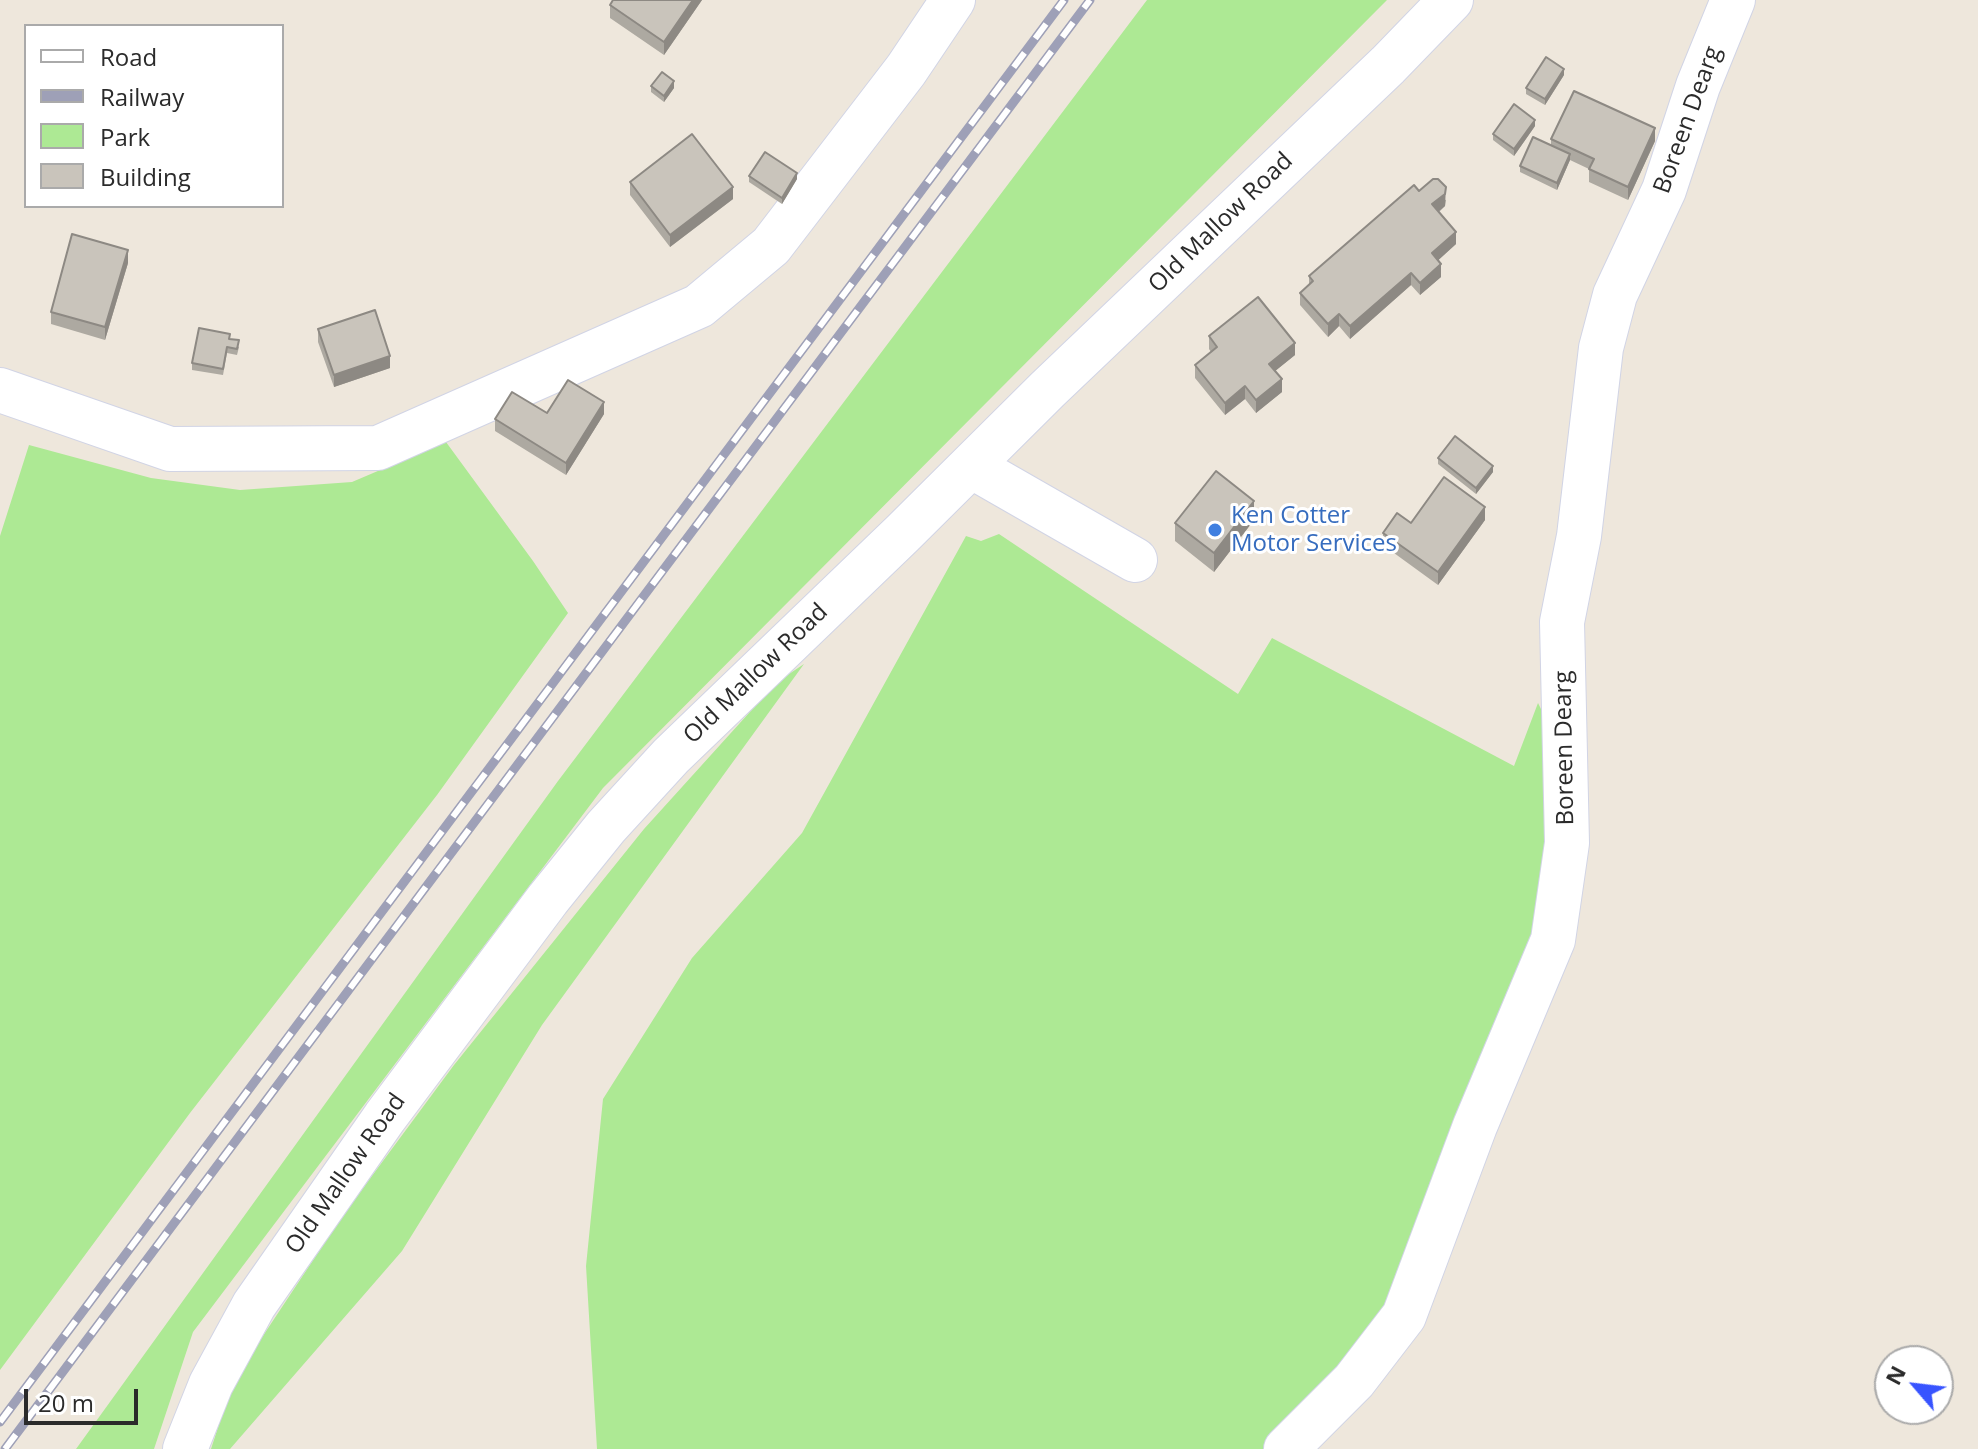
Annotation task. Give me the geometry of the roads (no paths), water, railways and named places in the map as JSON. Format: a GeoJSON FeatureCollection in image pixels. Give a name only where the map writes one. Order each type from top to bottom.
{"type":"FeatureCollection","features":[{"type":"Feature","properties":{"kind":"street"},"geometry":{"type":"LineString","coordinates":[[0,390],[170,449],[378,448],[699,306],[771,246],[906,70],[953,0]]}},
{"type":"Feature","properties":{"kind":"street","name":"Old Mallow Road"},"geometry":{"type":"LineString","coordinates":[[185,1449],[211,1384],[254,1305],[385,1117],[548,899],[606,827],[671,756],[1388,65],[1451,0]]}},
{"type":"Feature","properties":{"kind":"street","name":"Boreen Dearg"},"geometry":{"type":"LineString","coordinates":[[1286,1449],[1354,1381],[1404,1316],[1475,1126],[1553,940],[1567,843],[1562,622],[1579,536],[1601,348],[1615,295],[1664,190],[1698,86],[1733,0]]}},
{"type":"Feature","properties":{"kind":"street"},"geometry":{"type":"LineString","coordinates":[[971,466],[1135,560]]}},
{"type":"Feature","properties":{"kind":"railway"},"geometry":{"type":"LineString","coordinates":[[0,1422],[1064,0]]}},
{"type":"Feature","properties":{"kind":"railway"},"geometry":{"type":"LineString","coordinates":[[5,1449],[1090,0]]}},
{"type":"Feature","properties":{"kind":"place","name":"Ken Cotter Motor Services"},"geometry":{"type":"Point","coordinates":[1215,530]}}]}
